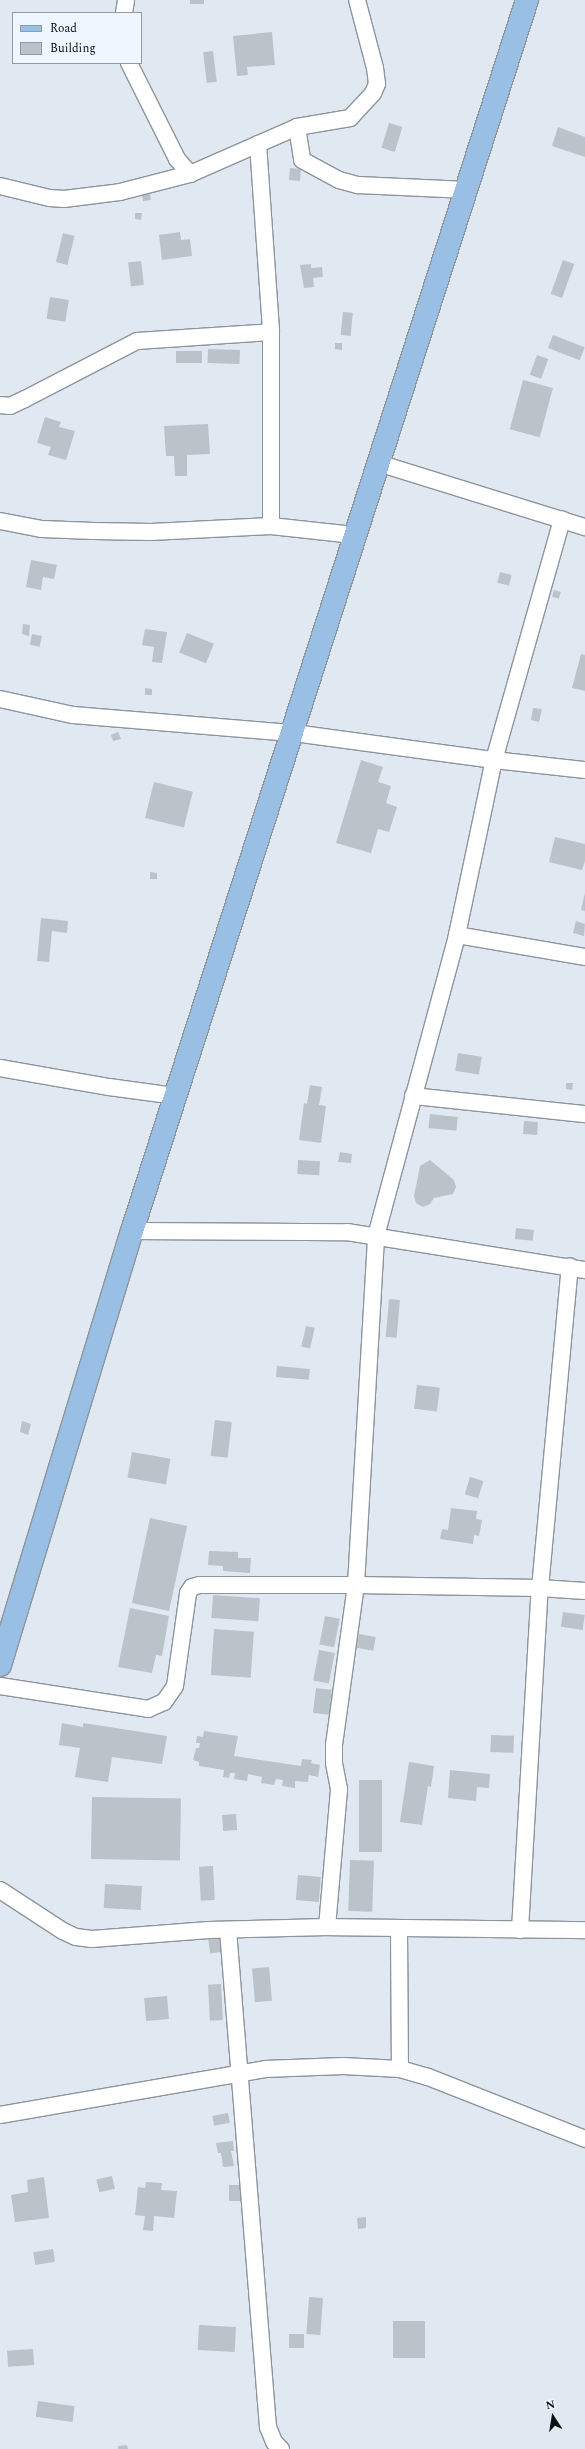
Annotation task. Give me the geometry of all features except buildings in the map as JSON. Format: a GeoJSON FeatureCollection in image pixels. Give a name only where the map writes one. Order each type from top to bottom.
{"type":"FeatureCollection","features":[{"type":"Feature","properties":{"kind":"main road"},"geometry":{"type":"LineString","coordinates":[[0,1665],[132,1231],[294,733],[354,535],[467,190],[527,0]]}},
{"type":"Feature","properties":{"kind":"street"},"geometry":{"type":"LineString","coordinates":[[124,12],[126,0]]}},
{"type":"Feature","properties":{"kind":"street"},"geometry":{"type":"LineString","coordinates":[[0,186],[50,198],[70,199],[120,192],[190,174],[297,127],[350,118],[373,93],[378,84],[358,0]]}},
{"type":"Feature","properties":{"kind":"street"},"geometry":{"type":"LineString","coordinates":[[130,64],[177,159],[190,174]]}},
{"type":"Feature","properties":{"kind":"street"},"geometry":{"type":"LineString","coordinates":[[297,127],[302,160],[339,180],[358,185],[467,190]]}},
{"type":"Feature","properties":{"kind":"street"},"geometry":{"type":"LineString","coordinates":[[258,144],[271,332],[271,526]]}},
{"type":"Feature","properties":{"kind":"street"},"geometry":{"type":"LineString","coordinates":[[0,405],[10,406],[25,400],[121,347],[137,341],[271,332]]}},
{"type":"Feature","properties":{"kind":"street"},"geometry":{"type":"LineString","coordinates":[[378,463],[585,527]]}},
{"type":"Feature","properties":{"kind":"street"},"geometry":{"type":"LineString","coordinates":[[327,1927],[339,1790],[334,1763],[334,1744],[356,1585],[376,1236],[457,935],[494,760],[562,519]]}},
{"type":"Feature","properties":{"kind":"street"},"geometry":{"type":"LineString","coordinates":[[0,521],[42,529],[151,532],[271,526],[354,535]]}},
{"type":"Feature","properties":{"kind":"street"},"geometry":{"type":"LineString","coordinates":[[0,698],[73,715],[294,733],[494,760],[585,770]]}},
{"type":"Feature","properties":{"kind":"street"},"geometry":{"type":"LineString","coordinates":[[457,935],[585,957]]}},
{"type":"Feature","properties":{"kind":"street"},"geometry":{"type":"LineString","coordinates":[[0,1068],[109,1087],[176,1096]]}},
{"type":"Feature","properties":{"kind":"street"},"geometry":{"type":"LineString","coordinates":[[414,1096],[585,1114]]}},
{"type":"Feature","properties":{"kind":"street"},"geometry":{"type":"LineString","coordinates":[[132,1231],[347,1232],[577,1268],[540,1588],[520,1930]]}},
{"type":"Feature","properties":{"kind":"street"},"geometry":{"type":"LineString","coordinates":[[0,1686],[148,1709],[164,1702],[175,1686],[188,1593],[192,1587],[200,1585],[356,1585],[540,1588],[585,1591]]}},
{"type":"Feature","properties":{"kind":"street"},"geometry":{"type":"LineString","coordinates":[[0,1890],[76,1937],[92,1939],[228,1930],[327,1927],[399,1930],[585,1930]]}},
{"type":"Feature","properties":{"kind":"street"},"geometry":{"type":"LineString","coordinates":[[228,1930],[268,2427],[274,2442],[281,2449]]}},
{"type":"Feature","properties":{"kind":"street"},"geometry":{"type":"LineString","coordinates":[[399,1930],[400,2069]]}},
{"type":"Feature","properties":{"kind":"street"},"geometry":{"type":"LineString","coordinates":[[0,2115],[265,2069],[343,2066],[400,2069],[428,2077],[585,2139]]}}]}
